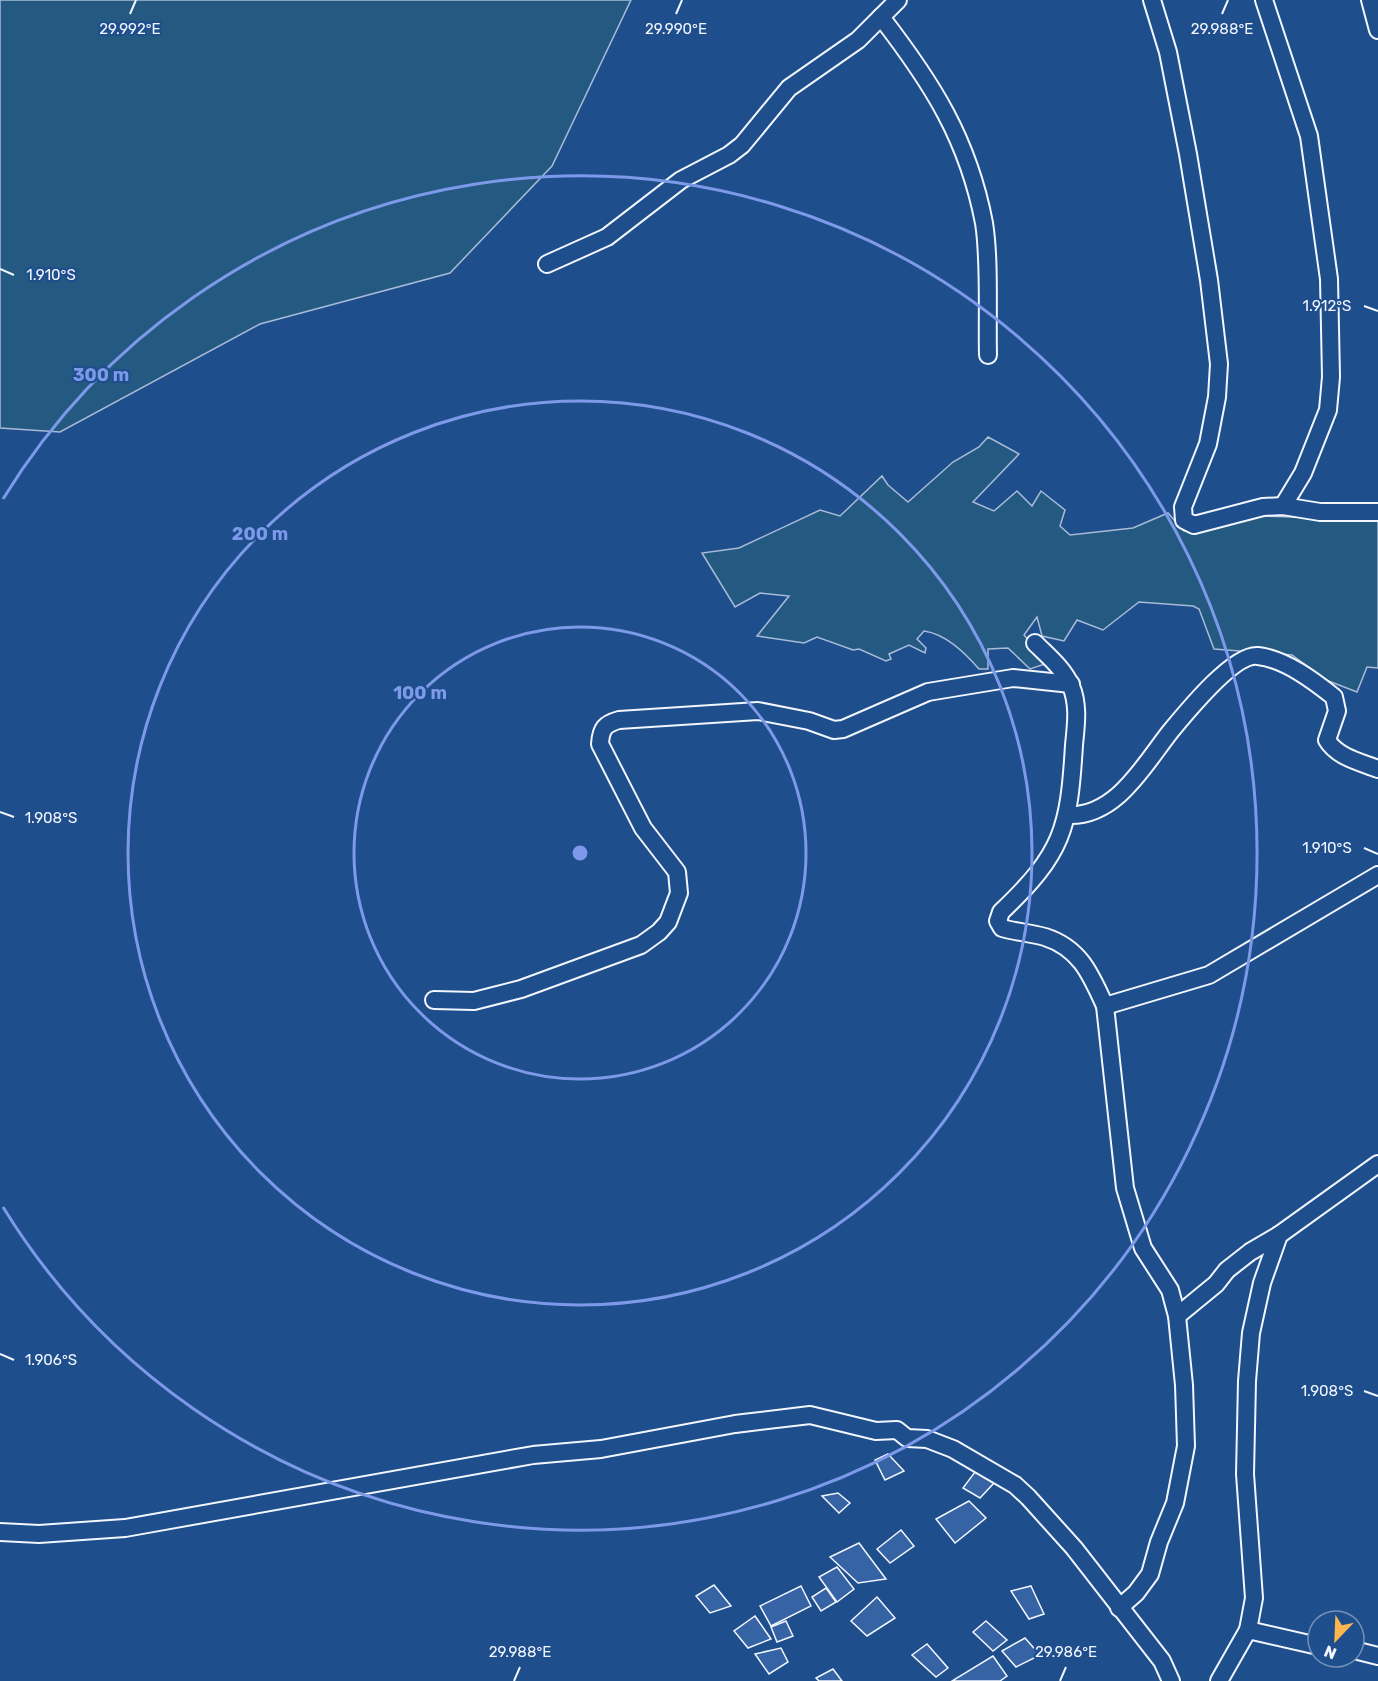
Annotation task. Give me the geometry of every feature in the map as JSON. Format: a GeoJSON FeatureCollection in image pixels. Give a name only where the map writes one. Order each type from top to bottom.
{"type":"FeatureCollection","features":[{"type":"Feature","properties":{"kind":"street"},"geometry":{"type":"LineString","coordinates":[[547,264],[607,237],[681,180],[729,156],[742,146],[789,88],[840,55],[897,0]]}},
{"type":"Feature","properties":{"kind":"street"},"geometry":{"type":"LineString","coordinates":[[1152,0],[1167,52],[1188,154],[1209,280],[1219,364],[1217,397],[1208,444],[1182,514],[1189,524],[1194,525],[1263,507],[1283,506],[1320,512],[1378,512]]}},
{"type":"Feature","properties":{"kind":"street"},"geometry":{"type":"LineString","coordinates":[[1264,0],[1309,136],[1329,279],[1331,377],[1328,410],[1303,473],[1283,506]]}},
{"type":"Feature","properties":{"kind":"street"},"geometry":{"type":"LineString","coordinates":[[1370,0],[1378,30]]}},
{"type":"Feature","properties":{"kind":"street"},"geometry":{"type":"LineString","coordinates":[[881,17],[924,73],[942,104],[969,164],[984,224],[988,355]]}},
{"type":"Feature","properties":{"kind":"street"},"geometry":{"type":"LineString","coordinates":[[1035,644],[1063,672],[1071,684],[1077,717],[1068,815],[1050,858],[1001,912],[998,921],[1002,928],[1045,937],[1075,952],[1091,974],[1105,1006],[1125,1188],[1143,1248],[1170,1290],[1177,1316],[1184,1385],[1186,1446],[1175,1503],[1159,1542],[1150,1574],[1137,1593],[1119,1608]]}},
{"type":"Feature","properties":{"kind":"street"},"geometry":{"type":"LineString","coordinates":[[1068,815],[1087,813],[1117,797],[1130,786],[1172,730],[1223,674],[1248,656],[1258,656],[1283,665],[1301,674],[1334,698],[1337,711],[1328,732],[1328,740],[1332,747],[1338,753],[1378,769]]}},
{"type":"Feature","properties":{"kind":"street"},"geometry":{"type":"LineString","coordinates":[[434,1000],[474,1001],[512,992],[641,945],[659,933],[668,922],[679,893],[677,872],[643,828],[600,744],[600,732],[606,724],[619,720],[758,711],[809,721],[834,730],[843,729],[928,692],[1013,678],[1071,684]]}},
{"type":"Feature","properties":{"kind":"street"},"geometry":{"type":"LineString","coordinates":[[1105,1006],[1209,975],[1378,875]]}},
{"type":"Feature","properties":{"kind":"street"},"geometry":{"type":"LineString","coordinates":[[1177,1316],[1216,1284],[1234,1264],[1280,1235],[1378,1164]]}},
{"type":"Feature","properties":{"kind":"street"},"geometry":{"type":"LineString","coordinates":[[1219,1681],[1248,1630],[1254,1598],[1245,1474],[1251,1333],[1262,1283],[1280,1235]]}},
{"type":"Feature","properties":{"kind":"street"},"geometry":{"type":"LineString","coordinates":[[0,1532],[39,1534],[124,1528],[533,1455],[601,1449],[735,1424],[810,1415],[876,1431],[897,1430],[908,1438],[927,1439],[953,1449],[1015,1485],[1074,1548],[1162,1661],[1172,1681]]}},
{"type":"Feature","properties":{"kind":"street"},"geometry":{"type":"LineString","coordinates":[[1248,1630],[1306,1643]]}},
{"type":"Feature","properties":{"kind":"shaded area"},"geometry":{"type":"Polygon","coordinates":[[[0,0],[631,0],[552,166],[450,273],[260,324],[60,432],[0,428],[0,0]]]}},
{"type":"Feature","properties":{"kind":"shaded area"},"geometry":{"type":"Polygon","coordinates":[[[988,437],[1019,454],[973,502],[994,511],[1017,491],[1032,506],[1041,491],[1065,510],[1060,526],[1070,535],[1133,528],[1168,513],[1184,531],[1216,528],[1262,516],[1378,520],[1378,668],[1367,667],[1357,692],[1326,680],[1292,655],[1214,649],[1199,609],[1193,606],[1139,602],[1103,630],[1077,620],[1064,641],[1042,636],[1037,617],[1024,635],[1048,663],[1030,669],[1008,648],[988,649],[988,669],[979,669],[947,640],[924,631],[917,639],[926,648],[925,653],[909,645],[889,654],[891,659],[886,661],[859,649],[853,650],[817,637],[804,643],[757,636],[789,596],[760,593],[735,607],[702,553],[739,548],[820,510],[840,516],[882,476],[888,485],[908,502],[953,462],[979,447],[988,437]]]}},
{"type":"Feature","properties":{"kind":"building"},"geometry":{"type":"Polygon","coordinates":[[[888,1454],[904,1471],[885,1480],[875,1460],[888,1454]]]}},
{"type":"Feature","properties":{"kind":"building"},"geometry":{"type":"Polygon","coordinates":[[[978,1468],[994,1483],[980,1498],[963,1488],[978,1468]]]}},
{"type":"Feature","properties":{"kind":"building"},"geometry":{"type":"Polygon","coordinates":[[[838,1493],[850,1503],[839,1513],[822,1496],[838,1493]]]}},
{"type":"Feature","properties":{"kind":"building"},"geometry":{"type":"Polygon","coordinates":[[[969,1501],[986,1518],[955,1543],[936,1519],[969,1501]]]}},
{"type":"Feature","properties":{"kind":"building"},"geometry":{"type":"Polygon","coordinates":[[[901,1530],[914,1546],[890,1563],[877,1549],[901,1530]]]}},
{"type":"Feature","properties":{"kind":"building"},"geometry":{"type":"Polygon","coordinates":[[[859,1543],[886,1579],[858,1583],[830,1557],[859,1543]]]}},
{"type":"Feature","properties":{"kind":"building"},"geometry":{"type":"Polygon","coordinates":[[[837,1567],[854,1589],[837,1602],[819,1577],[837,1567]]]}},
{"type":"Feature","properties":{"kind":"building"},"geometry":{"type":"Polygon","coordinates":[[[714,1585],[731,1606],[710,1613],[696,1596],[714,1585]]]}},
{"type":"Feature","properties":{"kind":"building"},"geometry":{"type":"Polygon","coordinates":[[[801,1586],[811,1606],[771,1626],[760,1606],[801,1586]]]}},
{"type":"Feature","properties":{"kind":"building"},"geometry":{"type":"Polygon","coordinates":[[[1031,1586],[1044,1614],[1029,1619],[1011,1591],[1031,1586]]]}},
{"type":"Feature","properties":{"kind":"building"},"geometry":{"type":"Polygon","coordinates":[[[826,1588],[836,1602],[821,1611],[812,1597],[826,1588]]]}},
{"type":"Feature","properties":{"kind":"building"},"geometry":{"type":"Polygon","coordinates":[[[877,1597],[895,1618],[867,1636],[851,1621],[877,1597]]]}},
{"type":"Feature","properties":{"kind":"building"},"geometry":{"type":"Polygon","coordinates":[[[755,1616],[771,1639],[748,1648],[734,1631],[755,1616]]]}},
{"type":"Feature","properties":{"kind":"building"},"geometry":{"type":"Polygon","coordinates":[[[786,1621],[793,1636],[777,1642],[771,1627],[786,1621]]]}},
{"type":"Feature","properties":{"kind":"building"},"geometry":{"type":"Polygon","coordinates":[[[986,1621],[1007,1640],[993,1651],[973,1632],[986,1621]]]}},
{"type":"Feature","properties":{"kind":"building"},"geometry":{"type":"Polygon","coordinates":[[[1025,1638],[1040,1655],[1016,1667],[1002,1651],[1025,1638]]]}},
{"type":"Feature","properties":{"kind":"building"},"geometry":{"type":"Polygon","coordinates":[[[927,1644],[948,1668],[936,1677],[912,1655],[927,1644]]]}},
{"type":"Feature","properties":{"kind":"building"},"geometry":{"type":"Polygon","coordinates":[[[781,1648],[788,1662],[769,1674],[755,1654],[781,1648]]]}},
{"type":"Feature","properties":{"kind":"building"},"geometry":{"type":"Polygon","coordinates":[[[993,1656],[1007,1676],[1000,1681],[952,1681],[993,1656]]]}},
{"type":"Feature","properties":{"kind":"building"},"geometry":{"type":"Polygon","coordinates":[[[833,1669],[842,1681],[819,1681],[816,1678],[833,1669]]]}}]}
